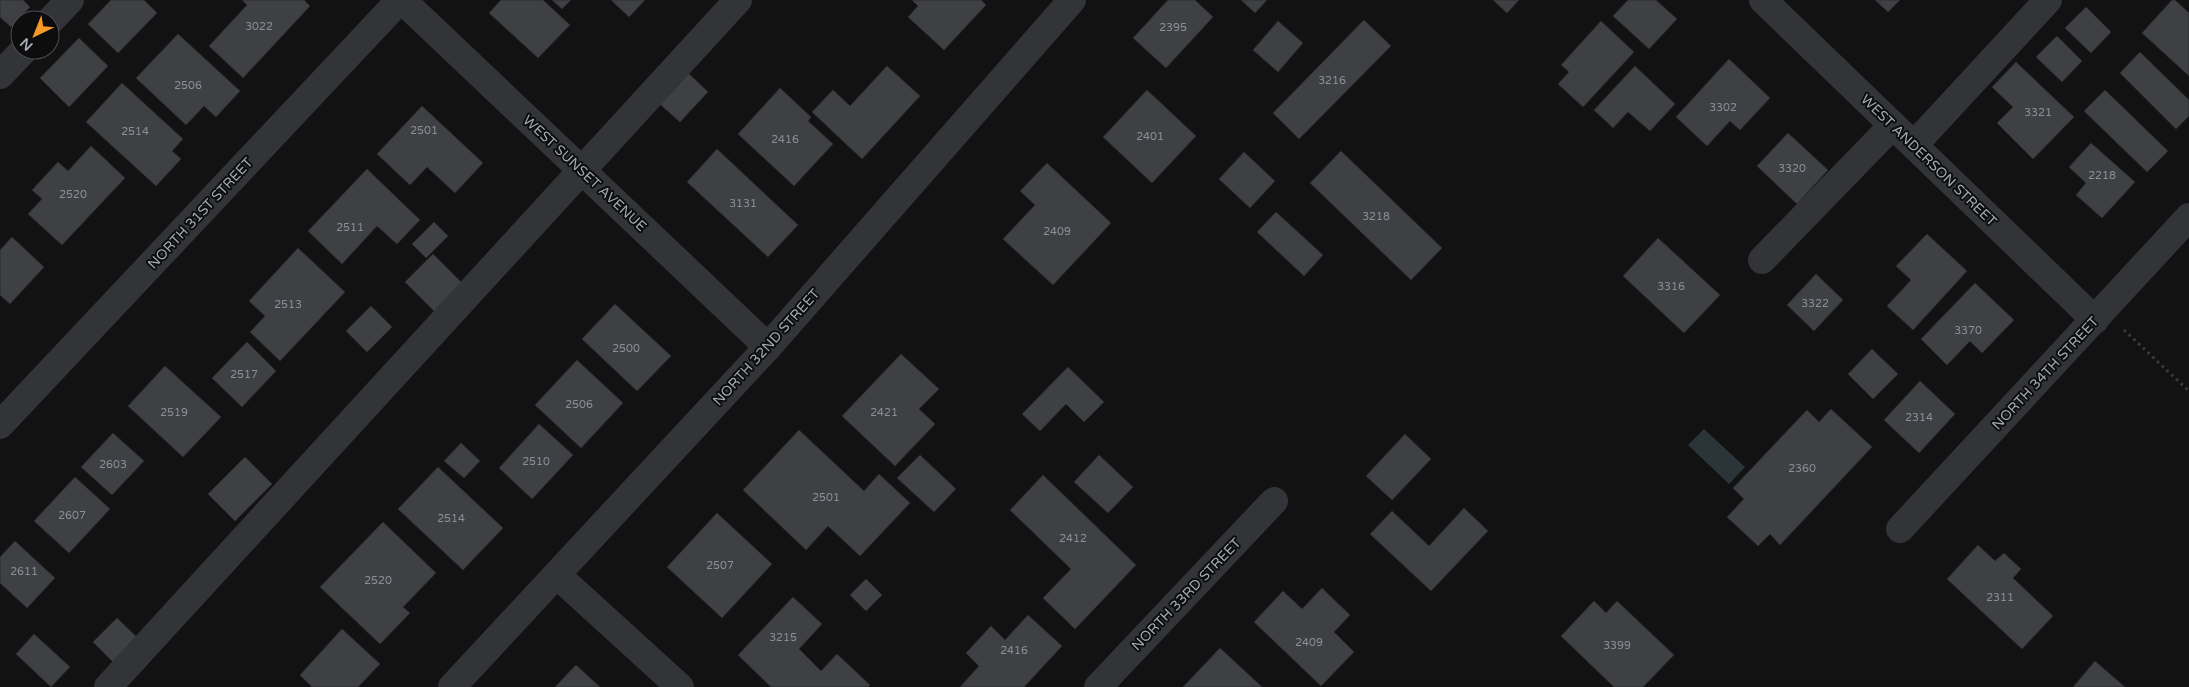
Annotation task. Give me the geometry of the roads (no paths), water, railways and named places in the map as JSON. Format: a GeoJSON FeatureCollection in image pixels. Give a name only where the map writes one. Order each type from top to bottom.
{"type":"FeatureCollection","features":[{"type":"Feature","properties":{"kind":"street"},"geometry":{"type":"LineString","coordinates":[[60,11],[70,0]]}},
{"type":"Feature","properties":{"kind":"street","name":"WEST SUNSET AVENUE"},"geometry":{"type":"LineString","coordinates":[[401,0],[768,347]]}},
{"type":"Feature","properties":{"kind":"street","name":"NORTH 31ST STREET"},"geometry":{"type":"LineString","coordinates":[[0,425],[401,0]]}},
{"type":"Feature","properties":{"kind":"street"},"geometry":{"type":"LineString","coordinates":[[108,687],[738,0]]}},
{"type":"Feature","properties":{"kind":"street","name":"NORTH 32ND STREET"},"geometry":{"type":"LineString","coordinates":[[452,687],[768,347],[1072,0]]}},
{"type":"Feature","properties":{"kind":"street","name":"WEST ANDERSON STREET"},"geometry":{"type":"LineString","coordinates":[[1763,0],[2095,320]]}},
{"type":"Feature","properties":{"kind":"street"},"geometry":{"type":"LineString","coordinates":[[1914,145],[2048,0]]}},
{"type":"Feature","properties":{"kind":"street"},"geometry":{"type":"LineString","coordinates":[[0,75],[14,60]]}},
{"type":"Feature","properties":{"kind":"street"},"geometry":{"type":"LineString","coordinates":[[1762,260],[1893,125]]}},
{"type":"Feature","properties":{"kind":"street","name":"NORTH 34TH STREET"},"geometry":{"type":"LineString","coordinates":[[1900,528],[2189,217]]}},
{"type":"Feature","properties":{"kind":"street","name":"NORTH 33RD STREET"},"geometry":{"type":"LineString","coordinates":[[1098,687],[1274,501]]}},
{"type":"Feature","properties":{"kind":"street"},"geometry":{"type":"LineString","coordinates":[[557,575],[680,687]]}}]}
